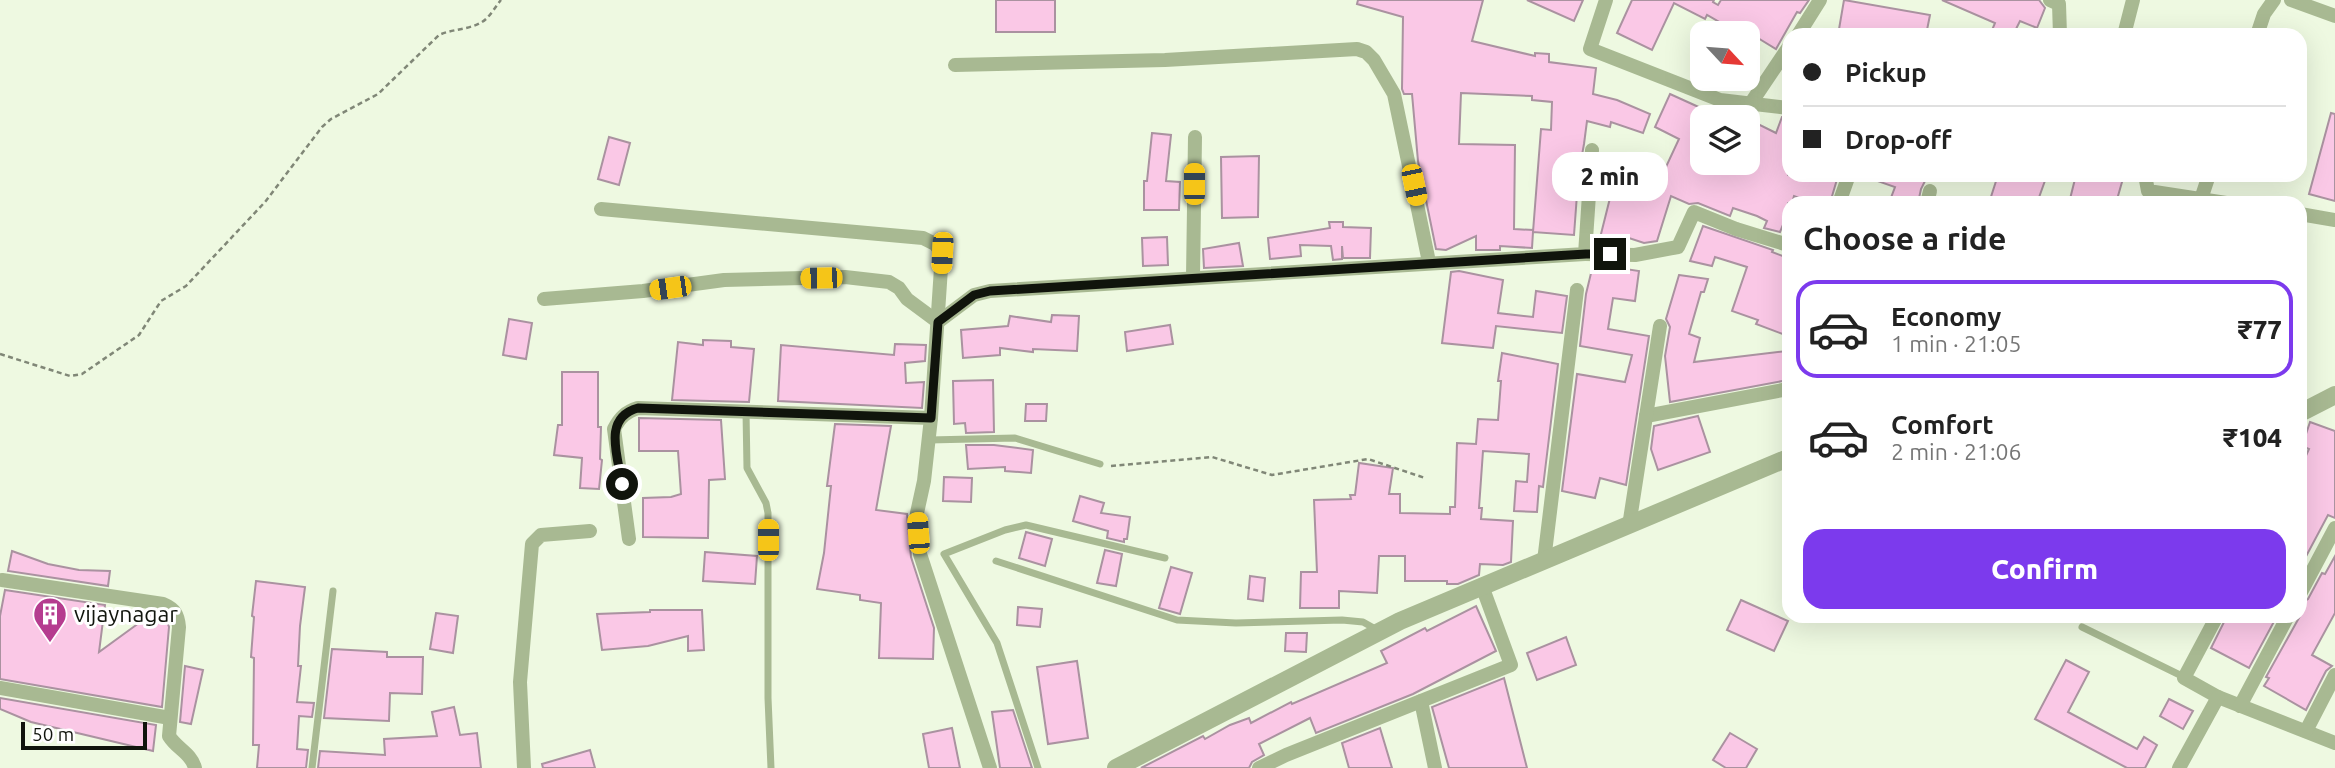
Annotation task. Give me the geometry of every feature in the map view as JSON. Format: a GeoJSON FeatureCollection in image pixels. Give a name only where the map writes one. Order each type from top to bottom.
{"type":"FeatureCollection","features":[{"type":"Feature","properties":{"kind":"street"},"geometry":{"type":"LineString","coordinates":[[1606,0],[1590,49],[1720,100],[1782,107]]}},
{"type":"Feature","properties":{"kind":"street"},"geometry":{"type":"LineString","coordinates":[[1802,28],[1820,0]]}},
{"type":"Feature","properties":{"kind":"street"},"geometry":{"type":"LineString","coordinates":[[2126,28],[2133,0]]}},
{"type":"Feature","properties":{"kind":"street"},"geometry":{"type":"LineString","coordinates":[[2259,28],[2264,14],[2274,0]]}},
{"type":"Feature","properties":{"kind":"street"},"geometry":{"type":"LineString","coordinates":[[2291,0],[2335,16]]}},
{"type":"Feature","properties":{"kind":"street"},"geometry":{"type":"LineString","coordinates":[[2056,1],[2059,28]]}},
{"type":"Feature","properties":{"kind":"street"},"geometry":{"type":"LineString","coordinates":[[955,65],[1165,60],[1357,49],[1366,52],[1374,60],[1394,94],[1430,262]]}},
{"type":"Feature","properties":{"kind":"street"},"geometry":{"type":"LineString","coordinates":[[1751,103],[1782,57]]}},
{"type":"Feature","properties":{"kind":"street"},"geometry":{"type":"LineString","coordinates":[[1193,277],[1195,136]]}},
{"type":"Feature","properties":{"kind":"street"},"geometry":{"type":"LineString","coordinates":[[1586,254],[1592,150]]}},
{"type":"Feature","properties":{"kind":"street"},"geometry":{"type":"LineString","coordinates":[[601,209],[923,238],[935,244],[942,253],[929,440],[925,481],[917,513],[920,554],[990,768]]}},
{"type":"Feature","properties":{"kind":"street"},"geometry":{"type":"LineString","coordinates":[[938,322],[974,295],[990,291],[1430,262],[1586,254],[1635,255],[1678,247],[1694,212],[1782,243]]}},
{"type":"Feature","properties":{"kind":"street"},"geometry":{"type":"LineString","coordinates":[[2307,215],[2335,220]]}},
{"type":"Feature","properties":{"kind":"street"},"geometry":{"type":"LineString","coordinates":[[544,299],[643,291],[724,280],[845,277],[889,282],[899,288],[906,299],[938,322]]}},
{"type":"Feature","properties":{"kind":"street"},"geometry":{"type":"LineString","coordinates":[[1544,561],[1577,290]]}},
{"type":"Feature","properties":{"kind":"street"},"geometry":{"type":"LineString","coordinates":[[1629,526],[1660,326]]}},
{"type":"Feature","properties":{"kind":"street"},"geometry":{"type":"LineString","coordinates":[[1646,416],[1782,390]]}},
{"type":"Feature","properties":{"kind":"street"},"geometry":{"type":"LineString","coordinates":[[2307,411],[2335,395]]}},
{"type":"Feature","properties":{"kind":"street"},"geometry":{"type":"LineString","coordinates":[[629,539],[614,429],[628,411],[638,408],[931,418]]}},
{"type":"Feature","properties":{"kind":"street"},"geometry":{"type":"LineString","coordinates":[[1116,768],[1380,631],[1782,461]]}},
{"type":"Feature","properties":{"kind":"street"},"geometry":{"type":"LineString","coordinates":[[2307,581],[2335,528]]}},
{"type":"Feature","properties":{"kind":"street"},"geometry":{"type":"LineString","coordinates":[[524,768],[520,682],[531,544],[541,535],[590,531]]}},
{"type":"Feature","properties":{"kind":"street"},"geometry":{"type":"LineString","coordinates":[[2,580],[163,604],[173,608],[179,627],[169,736],[175,745],[190,756],[195,768]]}},
{"type":"Feature","properties":{"kind":"street"},"geometry":{"type":"LineString","coordinates":[[1259,768],[1511,665],[1482,586]]}},
{"type":"Feature","properties":{"kind":"street"},"geometry":{"type":"LineString","coordinates":[[2213,623],[2185,678],[2218,697],[2335,743]]}},
{"type":"Feature","properties":{"kind":"street"},"geometry":{"type":"LineString","coordinates":[[2240,706],[2284,623]]}},
{"type":"Feature","properties":{"kind":"street"},"geometry":{"type":"LineString","coordinates":[[2306,731],[2335,675]]}},
{"type":"Feature","properties":{"kind":"street"},"geometry":{"type":"LineString","coordinates":[[0,688],[170,718]]}},
{"type":"Feature","properties":{"kind":"street"},"geometry":{"type":"LineString","coordinates":[[2179,768],[2218,697]]}},
{"type":"Feature","properties":{"kind":"street"},"geometry":{"type":"LineString","coordinates":[[1422,701],[1435,768]]}},
{"type":"Feature","properties":{"kind":"lane"},"geometry":{"type":"LineString","coordinates":[[746,412],[747,468],[766,503],[768,513],[768,698],[771,768]]}},
{"type":"Feature","properties":{"kind":"lane"},"geometry":{"type":"LineString","coordinates":[[929,440],[1015,438],[1100,464]]}},
{"type":"Feature","properties":{"kind":"lane"},"geometry":{"type":"LineString","coordinates":[[1038,768],[997,643],[944,554],[1005,530],[1026,525],[1165,558]]}},
{"type":"Feature","properties":{"kind":"lane"},"geometry":{"type":"LineString","coordinates":[[996,561],[1177,620],[1342,620],[1363,622],[1380,631]]}},
{"type":"Feature","properties":{"kind":"lane"},"geometry":{"type":"LineString","coordinates":[[312,768],[333,591]]}},
{"type":"Feature","properties":{"kind":"lane"},"geometry":{"type":"LineString","coordinates":[[2082,627],[2185,678]]}},
{"type":"Feature","properties":{"kind":"path"},"geometry":{"type":"LineString","coordinates":[[0,354],[70,376],[82,373],[139,335],[161,301],[186,286],[265,202],[331,119],[378,94],[439,35],[476,25],[486,19],[501,0]]}},
{"type":"Feature","properties":{"kind":"path"},"geometry":{"type":"LineString","coordinates":[[1100,464],[1111,466],[1212,457],[1272,475],[1368,458],[1425,478]]}},
{"type":"Feature","properties":{"kind":"building"},"geometry":{"type":"Polygon","coordinates":[[[996,0],[1055,0],[1055,32],[996,32],[996,0]]]}},
{"type":"Feature","properties":{"kind":"building"},"geometry":{"type":"Polygon","coordinates":[[[1358,0],[1483,0],[1472,41],[1535,56],[1535,53],[1549,54],[1549,62],[1596,68],[1593,94],[1617,100],[1650,114],[1643,133],[1611,122],[1610,127],[1587,121],[1582,155],[1580,154],[1574,235],[1533,232],[1532,248],[1500,246],[1500,250],[1476,250],[1476,236],[1446,250],[1436,249],[1418,161],[1412,94],[1404,94],[1402,89],[1403,17],[1357,4],[1358,0]],[[1461,93],[1459,144],[1515,145],[1514,229],[1533,230],[1541,129],[1551,130],[1552,102],[1532,100],[1532,96],[1461,93]]]}},
{"type":"Feature","properties":{"kind":"building"},"geometry":{"type":"Polygon","coordinates":[[[1527,0],[1583,0],[1574,21],[1527,0]]]}},
{"type":"Feature","properties":{"kind":"building"},"geometry":{"type":"Polygon","coordinates":[[[1632,0],[1714,0],[1718,5],[1721,0],[1809,0],[1800,13],[1797,12],[1788,28],[1782,28],[1782,38],[1776,49],[1760,39],[1760,21],[1718,21],[1707,15],[1705,19],[1674,3],[1652,50],[1617,33],[1632,0]]]}},
{"type":"Feature","properties":{"kind":"building"},"geometry":{"type":"Polygon","coordinates":[[[1844,0],[1930,15],[1927,28],[1839,28],[1844,0]]]}},
{"type":"Feature","properties":{"kind":"building"},"geometry":{"type":"Polygon","coordinates":[[[1942,0],[2039,0],[2045,8],[2037,28],[2020,21],[2016,28],[1993,28],[1995,23],[1942,0]]]}},
{"type":"Feature","properties":{"kind":"building"},"geometry":{"type":"Polygon","coordinates":[[[1670,94],[1694,105],[1690,105],[1690,175],[1760,175],[1760,125],[1776,133],[1782,117],[1782,182],[1836,182],[1832,196],[1782,196],[1780,232],[1764,228],[1767,221],[1733,208],[1730,216],[1671,196],[1657,241],[1644,243],[1629,238],[1627,245],[1600,238],[1616,174],[1611,172],[1617,154],[1665,169],[1679,139],[1655,127],[1670,94]]]}},
{"type":"Feature","properties":{"kind":"building"},"geometry":{"type":"Polygon","coordinates":[[[2331,113],[2335,114],[2335,201],[2309,194],[2331,113]]]}},
{"type":"Feature","properties":{"kind":"building"},"geometry":{"type":"Polygon","coordinates":[[[1152,133],[1171,135],[1166,181],[1180,182],[1179,210],[1144,210],[1144,181],[1147,181],[1152,133]]]}},
{"type":"Feature","properties":{"kind":"building"},"geometry":{"type":"Polygon","coordinates":[[[609,137],[630,143],[619,185],[598,179],[609,137]]]}},
{"type":"Feature","properties":{"kind":"building"},"geometry":{"type":"Polygon","coordinates":[[[1259,156],[1258,217],[1222,218],[1221,157],[1259,156]]]}},
{"type":"Feature","properties":{"kind":"building"},"geometry":{"type":"Polygon","coordinates":[[[1880,182],[1924,182],[1920,196],[1892,196],[1895,187],[1880,182]]]}},
{"type":"Feature","properties":{"kind":"building"},"geometry":{"type":"Polygon","coordinates":[[[1996,182],[2044,182],[2040,196],[1991,196],[1996,182]]]}},
{"type":"Feature","properties":{"kind":"building"},"geometry":{"type":"Polygon","coordinates":[[[2074,182],[2122,182],[2118,196],[2071,196],[2074,182]]]}},
{"type":"Feature","properties":{"kind":"building"},"geometry":{"type":"Polygon","coordinates":[[[1329,222],[1343,222],[1343,227],[1371,228],[1370,258],[1343,258],[1342,246],[1342,259],[1333,260],[1331,246],[1300,245],[1301,256],[1270,259],[1268,238],[1330,228],[1329,222]]]}},
{"type":"Feature","properties":{"kind":"building"},"geometry":{"type":"Polygon","coordinates":[[[1703,226],[1773,250],[1772,252],[1782,256],[1782,334],[1756,324],[1758,320],[1732,311],[1747,267],[1715,257],[1712,266],[1690,261],[1703,226]]]}},
{"type":"Feature","properties":{"kind":"building"},"geometry":{"type":"Polygon","coordinates":[[[1167,237],[1168,265],[1143,266],[1142,238],[1167,237]]]}},
{"type":"Feature","properties":{"kind":"building"},"geometry":{"type":"Polygon","coordinates":[[[1239,243],[1243,266],[1204,268],[1203,249],[1239,243]]]}},
{"type":"Feature","properties":{"kind":"building"},"geometry":{"type":"Polygon","coordinates":[[[1592,269],[1639,271],[1635,301],[1613,298],[1608,329],[1649,336],[1626,485],[1600,478],[1595,498],[1562,491],[1577,374],[1625,382],[1632,355],[1580,346],[1592,269]]]}},
{"type":"Feature","properties":{"kind":"building"},"geometry":{"type":"Polygon","coordinates":[[[1459,271],[1503,280],[1498,313],[1533,317],[1536,291],[1567,296],[1562,333],[1496,326],[1493,348],[1442,343],[1451,272],[1459,271]]]}},
{"type":"Feature","properties":{"kind":"building"},"geometry":{"type":"Polygon","coordinates":[[[1679,275],[1708,279],[1704,292],[1701,292],[1689,334],[1700,338],[1694,362],[1782,352],[1782,381],[1670,402],[1665,356],[1670,327],[1666,319],[1679,275]]]}},
{"type":"Feature","properties":{"kind":"building"},"geometry":{"type":"Polygon","coordinates":[[[1052,315],[1079,316],[1077,351],[1033,349],[1033,352],[1000,348],[1000,355],[963,358],[961,330],[1008,326],[1010,316],[1051,322],[1052,315]]]}},
{"type":"Feature","properties":{"kind":"building"},"geometry":{"type":"Polygon","coordinates":[[[509,319],[532,323],[526,359],[503,355],[509,319]]]}},
{"type":"Feature","properties":{"kind":"building"},"geometry":{"type":"Polygon","coordinates":[[[1170,325],[1173,344],[1127,351],[1125,332],[1170,325]]]}},
{"type":"Feature","properties":{"kind":"building"},"geometry":{"type":"Polygon","coordinates":[[[703,340],[731,341],[731,347],[754,349],[749,402],[672,400],[678,342],[703,345],[703,340]]]}},
{"type":"Feature","properties":{"kind":"building"},"geometry":{"type":"Polygon","coordinates":[[[895,344],[926,345],[925,361],[905,363],[906,383],[924,382],[922,408],[778,401],[781,345],[894,355],[895,344]]]}},
{"type":"Feature","properties":{"kind":"building"},"geometry":{"type":"Polygon","coordinates":[[[1502,353],[1558,364],[1543,487],[1539,486],[1537,512],[1514,511],[1516,481],[1527,482],[1529,454],[1483,451],[1479,508],[1482,508],[1481,519],[1513,521],[1511,562],[1503,565],[1480,564],[1479,575],[1458,584],[1447,584],[1447,581],[1405,581],[1405,556],[1379,556],[1377,593],[1339,591],[1339,608],[1300,608],[1301,572],[1317,572],[1314,500],[1351,499],[1350,495],[1355,495],[1359,463],[1393,468],[1389,494],[1400,494],[1400,513],[1450,514],[1450,507],[1455,507],[1457,443],[1476,444],[1478,419],[1498,420],[1501,381],[1498,381],[1502,353]]]}},
{"type":"Feature","properties":{"kind":"building"},"geometry":{"type":"Polygon","coordinates":[[[562,372],[598,372],[598,427],[601,427],[602,460],[599,489],[580,488],[582,458],[554,455],[558,425],[562,425],[562,372]]]}},
{"type":"Feature","properties":{"kind":"building"},"geometry":{"type":"Polygon","coordinates":[[[993,380],[994,432],[966,433],[965,423],[954,424],[953,381],[993,380]]]}},
{"type":"Feature","properties":{"kind":"building"},"geometry":{"type":"Polygon","coordinates":[[[1026,404],[1047,404],[1046,421],[1025,421],[1026,404]]]}},
{"type":"Feature","properties":{"kind":"building"},"geometry":{"type":"Polygon","coordinates":[[[1698,416],[1710,452],[1658,470],[1651,449],[1654,426],[1698,416]]]}},
{"type":"Feature","properties":{"kind":"building"},"geometry":{"type":"Polygon","coordinates":[[[639,418],[721,420],[725,479],[709,480],[708,538],[643,537],[643,498],[681,494],[678,451],[639,451],[639,418]]]}},
{"type":"Feature","properties":{"kind":"building"},"geometry":{"type":"Polygon","coordinates":[[[2310,422],[2335,431],[2335,518],[2328,515],[2307,554],[2309,449],[2307,431],[2310,422]]]}},
{"type":"Feature","properties":{"kind":"building"},"geometry":{"type":"Polygon","coordinates":[[[835,424],[891,426],[876,510],[907,514],[911,557],[934,628],[933,659],[879,658],[881,603],[860,600],[860,595],[817,589],[824,553],[831,486],[827,486],[835,424]]]}},
{"type":"Feature","properties":{"kind":"building"},"geometry":{"type":"Polygon","coordinates":[[[966,445],[1033,450],[1031,473],[1005,471],[1005,467],[968,469],[966,445]]]}},
{"type":"Feature","properties":{"kind":"building"},"geometry":{"type":"Polygon","coordinates":[[[944,477],[972,478],[971,502],[943,501],[944,477]]]}},
{"type":"Feature","properties":{"kind":"building"},"geometry":{"type":"Polygon","coordinates":[[[1080,496],[1104,503],[1101,513],[1130,517],[1127,539],[1124,539],[1124,542],[1107,538],[1108,531],[1073,521],[1080,496]]]}},
{"type":"Feature","properties":{"kind":"building"},"geometry":{"type":"Polygon","coordinates":[[[1026,532],[1052,539],[1045,566],[1019,558],[1026,532]]]}},
{"type":"Feature","properties":{"kind":"building"},"geometry":{"type":"Polygon","coordinates":[[[1105,550],[1122,554],[1116,586],[1097,583],[1105,550]]]}},
{"type":"Feature","properties":{"kind":"building"},"geometry":{"type":"Polygon","coordinates":[[[12,551],[48,564],[79,570],[110,571],[108,586],[8,571],[12,551]]]}},
{"type":"Feature","properties":{"kind":"building"},"geometry":{"type":"Polygon","coordinates":[[[705,552],[757,556],[755,584],[703,581],[705,552]]]}},
{"type":"Feature","properties":{"kind":"building"},"geometry":{"type":"Polygon","coordinates":[[[2335,556],[2335,613],[2312,655],[2332,666],[2326,671],[2306,710],[2264,686],[2269,678],[2266,677],[2296,623],[2307,623],[2307,600],[2322,573],[2325,574],[2335,556]]]}},
{"type":"Feature","properties":{"kind":"building"},"geometry":{"type":"Polygon","coordinates":[[[1171,567],[1192,573],[1180,614],[1159,608],[1171,567]]]}},
{"type":"Feature","properties":{"kind":"building"},"geometry":{"type":"Polygon","coordinates":[[[1250,576],[1265,578],[1263,601],[1248,599],[1250,576]]]}},
{"type":"Feature","properties":{"kind":"building"},"geometry":{"type":"Polygon","coordinates":[[[256,581],[305,587],[300,626],[298,666],[301,666],[297,702],[314,703],[312,717],[299,716],[297,749],[308,750],[306,768],[257,768],[259,745],[253,745],[254,658],[251,657],[256,581]]]}},
{"type":"Feature","properties":{"kind":"building"},"geometry":{"type":"Polygon","coordinates":[[[5,590],[105,605],[99,652],[154,612],[165,616],[169,627],[162,707],[0,679],[0,616],[5,590]]]}},
{"type":"Feature","properties":{"kind":"building"},"geometry":{"type":"Polygon","coordinates":[[[1741,600],[1782,618],[1782,623],[1787,623],[1774,651],[1727,630],[1741,600]]]}},
{"type":"Feature","properties":{"kind":"building"},"geometry":{"type":"Polygon","coordinates":[[[1476,606],[1496,651],[1413,694],[1316,733],[1310,718],[1259,744],[1264,755],[1252,762],[1249,768],[1141,768],[1203,736],[1205,739],[1249,718],[1251,723],[1291,702],[1292,704],[1387,663],[1381,651],[1476,606]]]}},
{"type":"Feature","properties":{"kind":"building"},"geometry":{"type":"Polygon","coordinates":[[[1018,607],[1042,609],[1040,627],[1017,625],[1018,607]]]}},
{"type":"Feature","properties":{"kind":"building"},"geometry":{"type":"Polygon","coordinates":[[[702,610],[704,650],[688,651],[688,636],[648,646],[602,650],[597,614],[702,610]]]}},
{"type":"Feature","properties":{"kind":"building"},"geometry":{"type":"Polygon","coordinates":[[[436,613],[458,616],[453,653],[430,649],[436,613]]]}},
{"type":"Feature","properties":{"kind":"building"},"geometry":{"type":"Polygon","coordinates":[[[2224,623],[2273,623],[2249,668],[2211,648],[2224,623]]]}},
{"type":"Feature","properties":{"kind":"building"},"geometry":{"type":"Polygon","coordinates":[[[1286,633],[1307,633],[1306,652],[1285,651],[1286,633]]]}},
{"type":"Feature","properties":{"kind":"building"},"geometry":{"type":"Polygon","coordinates":[[[1566,637],[1576,665],[1537,680],[1527,653],[1566,637]]]}},
{"type":"Feature","properties":{"kind":"building"},"geometry":{"type":"Polygon","coordinates":[[[332,649],[387,652],[387,657],[423,657],[422,694],[390,693],[389,721],[324,718],[332,649]]]}},
{"type":"Feature","properties":{"kind":"building"},"geometry":{"type":"Polygon","coordinates":[[[2066,660],[2089,672],[2068,712],[2137,749],[2144,737],[2157,745],[2145,768],[2127,768],[2035,719],[2066,660]]]}},
{"type":"Feature","properties":{"kind":"building"},"geometry":{"type":"Polygon","coordinates":[[[1077,661],[1088,738],[1048,744],[1037,667],[1077,661]]]}},
{"type":"Feature","properties":{"kind":"building"},"geometry":{"type":"Polygon","coordinates":[[[185,666],[203,670],[191,724],[180,722],[185,666]]]}},
{"type":"Feature","properties":{"kind":"building"},"geometry":{"type":"Polygon","coordinates":[[[1504,678],[1527,768],[1449,768],[1432,707],[1504,678]]]}},
{"type":"Feature","properties":{"kind":"building"},"geometry":{"type":"Polygon","coordinates":[[[0,698],[156,725],[153,751],[31,722],[0,709],[0,698]]]}},
{"type":"Feature","properties":{"kind":"building"},"geometry":{"type":"Polygon","coordinates":[[[2169,699],[2193,711],[2183,729],[2160,716],[2169,699]]]}},
{"type":"Feature","properties":{"kind":"building"},"geometry":{"type":"Polygon","coordinates":[[[454,707],[460,735],[477,733],[481,768],[318,768],[320,751],[385,755],[384,739],[437,736],[432,712],[454,707]]]}},
{"type":"Feature","properties":{"kind":"building"},"geometry":{"type":"Polygon","coordinates":[[[1013,710],[1032,768],[1000,768],[992,712],[1013,710]]]}},
{"type":"Feature","properties":{"kind":"building"},"geometry":{"type":"Polygon","coordinates":[[[952,728],[960,768],[929,768],[923,734],[952,728]]]}},
{"type":"Feature","properties":{"kind":"building"},"geometry":{"type":"Polygon","coordinates":[[[1380,728],[1392,768],[1349,768],[1342,743],[1380,728]]]}},
{"type":"Feature","properties":{"kind":"building"},"geometry":{"type":"Polygon","coordinates":[[[1730,733],[1757,749],[1746,768],[1726,768],[1713,760],[1730,733]]]}},
{"type":"Feature","properties":{"kind":"building"},"geometry":{"type":"Polygon","coordinates":[[[590,750],[595,768],[543,768],[542,764],[590,750]]]}},
{"type":"Feature","properties":{"kind":"place","name":"vijaynagar"},"geometry":{"type":"Point","coordinates":[50,644]}},
{"type":"Feature","properties":{"kind":"route"},"geometry":{"type":"LineString","coordinates":[[622,484],[614,429],[628,411],[638,408],[931,418],[938,322],[974,295],[990,291],[1430,262],[1610,254]]}}]}
